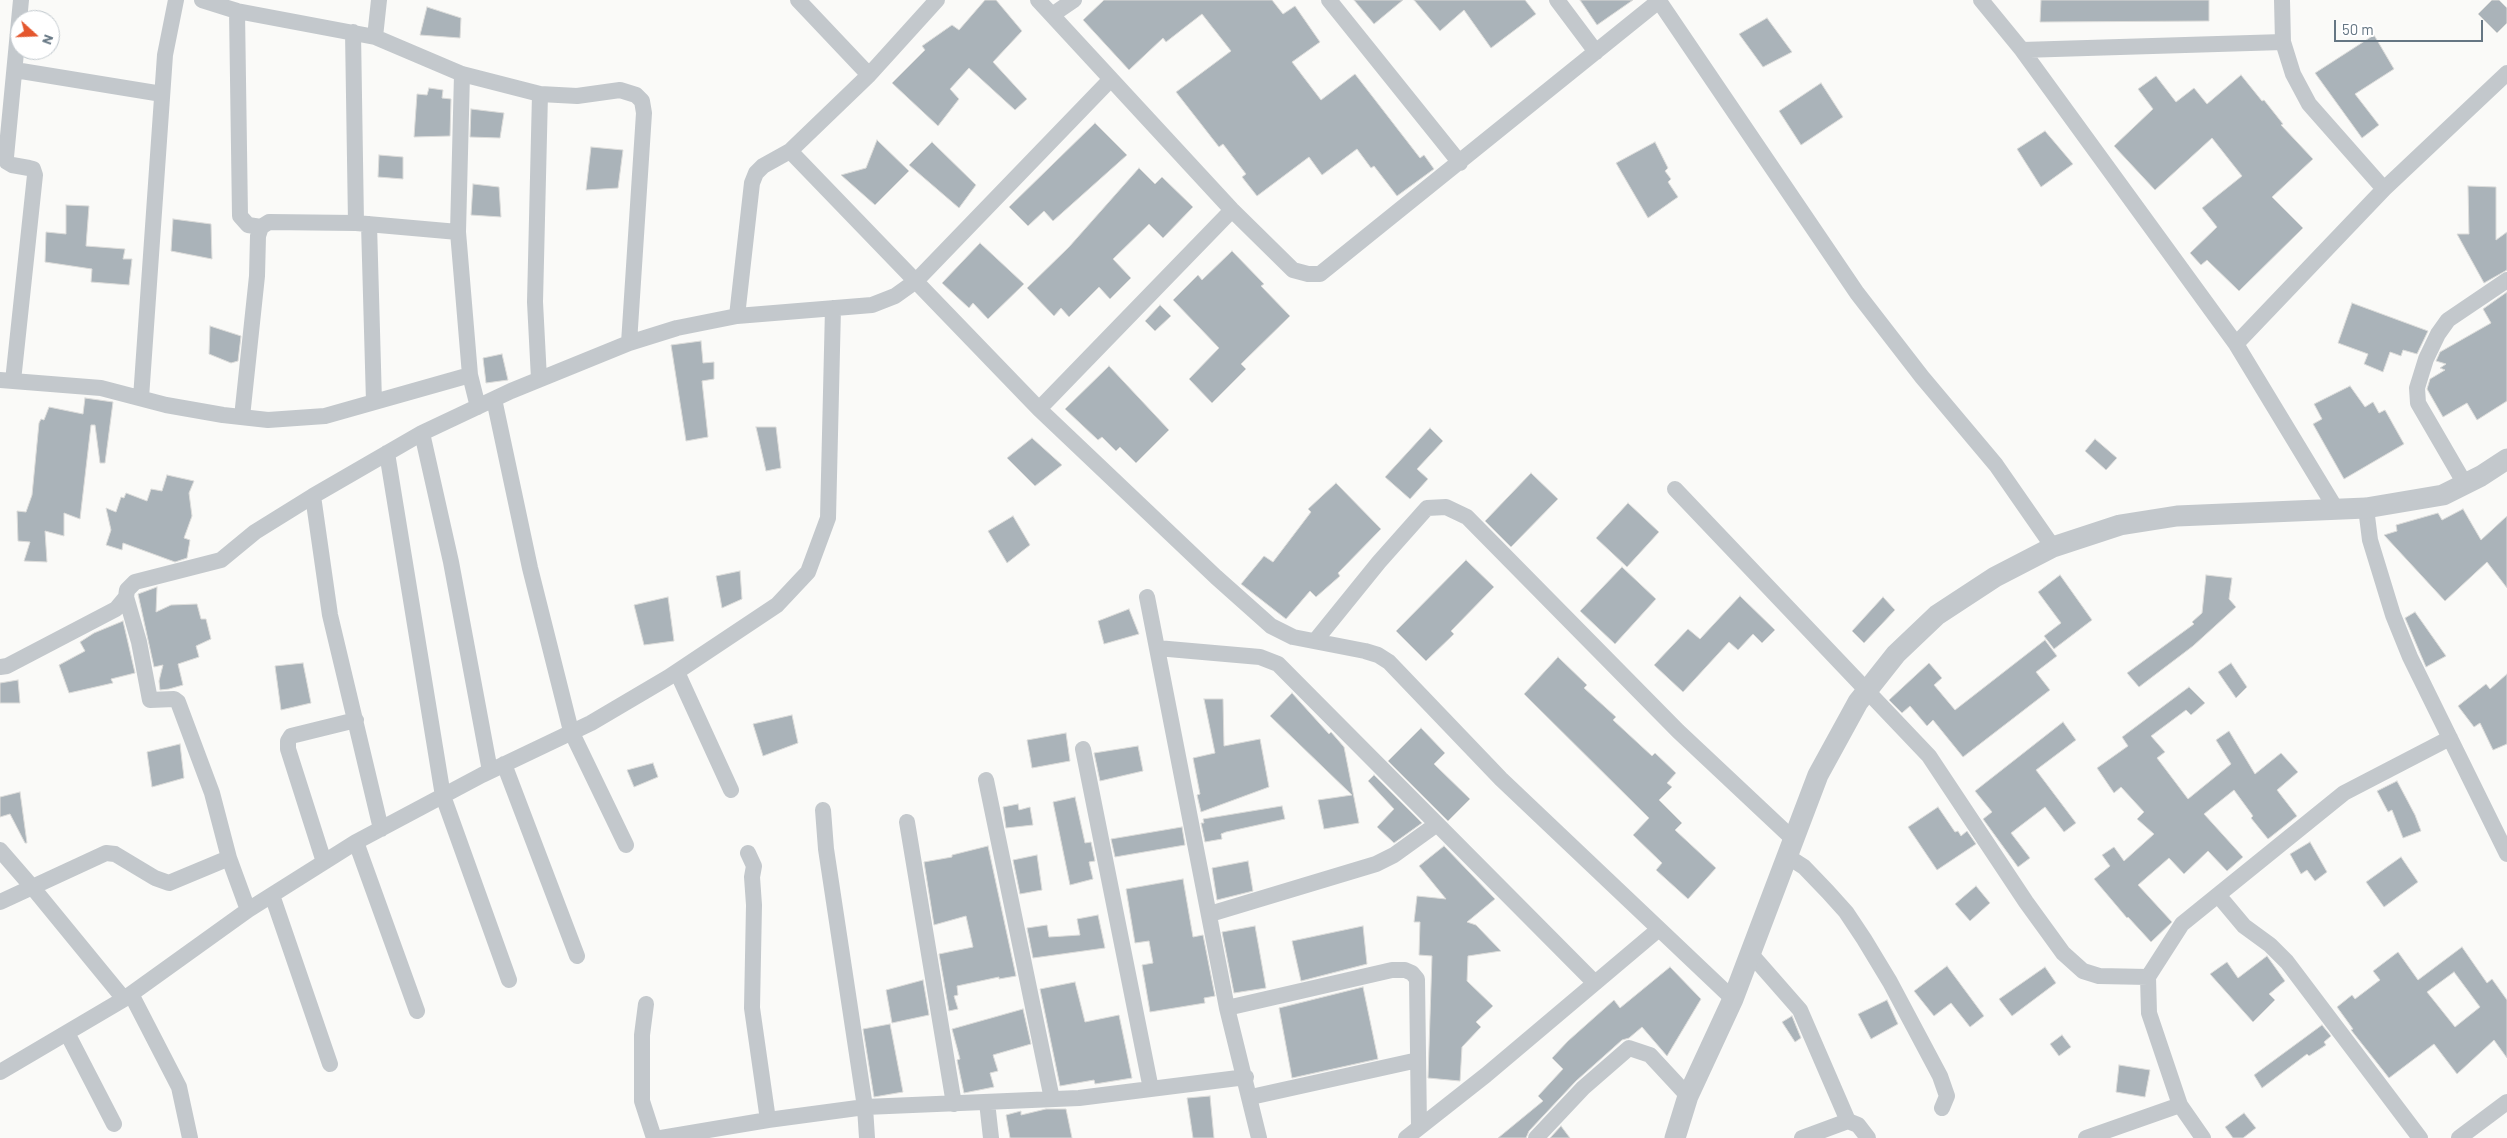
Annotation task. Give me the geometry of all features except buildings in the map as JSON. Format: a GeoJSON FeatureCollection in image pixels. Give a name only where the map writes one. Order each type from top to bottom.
{"type":"FeatureCollection","features":[{"type":"Feature","properties":{"kind":"street"},"geometry":{"type":"LineString","coordinates":[[21,0],[6,157],[7,162],[33,170],[35,175],[6,380],[101,388],[141,398],[268,420],[325,416],[470,375]]}},
{"type":"Feature","properties":{"kind":"street"},"geometry":{"type":"LineString","coordinates":[[141,398],[162,94],[166,55],[176,0]]}},
{"type":"Feature","properties":{"kind":"street"},"geometry":{"type":"LineString","coordinates":[[202,0],[237,11],[375,37],[462,74],[540,94],[577,96],[620,90],[636,95],[642,101],[644,113],[630,343]]}},
{"type":"Feature","properties":{"kind":"street"},"geometry":{"type":"LineString","coordinates":[[375,37],[379,0]]}},
{"type":"Feature","properties":{"kind":"street"},"geometry":{"type":"LineString","coordinates":[[798,0],[869,75]]}},
{"type":"Feature","properties":{"kind":"street"},"geometry":{"type":"LineString","coordinates":[[737,316],[752,183],[763,166],[790,151],[869,75],[937,0]]}},
{"type":"Feature","properties":{"kind":"street"},"geometry":{"type":"LineString","coordinates":[[1038,0],[1232,210],[1292,270],[1308,274],[1320,274],[1659,1],[1857,293],[1922,377],[1996,464],[2053,547]]}},
{"type":"Feature","properties":{"kind":"street"},"geometry":{"type":"LineString","coordinates":[[1052,15],[1074,0]]}},
{"type":"Feature","properties":{"kind":"street"},"geometry":{"type":"LineString","coordinates":[[1329,0],[1460,163]]}},
{"type":"Feature","properties":{"kind":"street"},"geometry":{"type":"LineString","coordinates":[[1557,0],[1596,52]]}},
{"type":"Feature","properties":{"kind":"street"},"geometry":{"type":"LineString","coordinates":[[1981,0],[2022,50],[2236,344],[2336,509]]}},
{"type":"Feature","properties":{"kind":"street"},"geometry":{"type":"LineString","coordinates":[[2282,0],[2283,42],[2293,74],[2309,104],[2384,189]]}},
{"type":"Feature","properties":{"kind":"street"},"geometry":{"type":"LineString","coordinates":[[237,11],[240,216],[248,225],[261,227]]}},
{"type":"Feature","properties":{"kind":"street"},"geometry":{"type":"LineString","coordinates":[[353,32],[374,402]]}},
{"type":"Feature","properties":{"kind":"street"},"geometry":{"type":"LineString","coordinates":[[2022,50],[2283,42]]}},
{"type":"Feature","properties":{"kind":"street"},"geometry":{"type":"LineString","coordinates":[[15,70],[162,94]]}},
{"type":"Feature","properties":{"kind":"street"},"geometry":{"type":"LineString","coordinates":[[2236,344],[2384,189],[2507,73]]}},
{"type":"Feature","properties":{"kind":"street"},"geometry":{"type":"LineString","coordinates":[[462,74],[458,232],[470,375],[478,406]]}},
{"type":"Feature","properties":{"kind":"street"},"geometry":{"type":"LineString","coordinates":[[248,910],[229,858],[212,793],[178,702],[174,699],[150,700],[139,642],[126,597],[127,590],[135,582],[221,560],[255,532],[422,433],[539,379],[630,343],[677,328],[737,316],[872,305],[896,296],[916,281],[1111,79]]}},
{"type":"Feature","properties":{"kind":"street"},"geometry":{"type":"LineString","coordinates":[[539,379],[535,302],[540,94]]}},
{"type":"Feature","properties":{"kind":"street"},"geometry":{"type":"LineString","coordinates":[[790,151],[1039,409],[1271,626],[1293,637],[1365,651],[1378,655],[1390,662],[1501,779],[1733,999]]}},
{"type":"Feature","properties":{"kind":"street"},"geometry":{"type":"LineString","coordinates":[[1039,409],[1232,210]]}},
{"type":"Feature","properties":{"kind":"street"},"geometry":{"type":"LineString","coordinates":[[242,417],[257,276],[258,236],[261,227],[269,222],[363,224],[458,232]]}},
{"type":"Feature","properties":{"kind":"street"},"geometry":{"type":"LineString","coordinates":[[2465,484],[2418,403],[2417,388],[2426,358],[2438,334],[2448,320],[2507,280]]}},
{"type":"Feature","properties":{"kind":"street"},"geometry":{"type":"LineString","coordinates":[[0,1072],[127,997],[248,910],[356,842],[497,767],[591,723],[677,672],[777,605],[808,572],[828,518],[833,308]]}},
{"type":"Feature","properties":{"kind":"street"},"geometry":{"type":"LineString","coordinates":[[494,399],[530,568],[571,732],[626,845]]}},
{"type":"Feature","properties":{"kind":"street"},"geometry":{"type":"LineString","coordinates":[[422,433],[497,767],[577,956]]}},
{"type":"Feature","properties":{"kind":"street"},"geometry":{"type":"LineString","coordinates":[[387,453],[442,796],[509,980]]}},
{"type":"Feature","properties":{"kind":"street"},"geometry":{"type":"LineString","coordinates":[[1674,1138],[1688,1096],[1733,999],[1818,775],[1858,702],[1896,654],[1937,615],[1995,577],[2053,547],[2120,525],[2177,516],[2366,508],[2443,495],[2507,459]]}},
{"type":"Feature","properties":{"kind":"street"},"geometry":{"type":"LineString","coordinates":[[1675,489],[1929,756],[2026,902],[2063,953],[2083,971],[2099,976],[2148,977]]}},
{"type":"Feature","properties":{"kind":"street"},"geometry":{"type":"LineString","coordinates":[[313,496],[330,616],[381,829]]}},
{"type":"Feature","properties":{"kind":"street"},"geometry":{"type":"LineString","coordinates":[[1315,641],[1379,562],[1427,508],[1446,507],[1467,517],[1790,847],[1804,867],[1846,912],[1890,982],[1940,1076],[1948,1096],[1942,1108]]}},
{"type":"Feature","properties":{"kind":"street"},"geometry":{"type":"LineString","coordinates":[[2366,508],[2370,540],[2393,615],[2410,657],[2507,854]]}},
{"type":"Feature","properties":{"kind":"street"},"geometry":{"type":"LineString","coordinates":[[0,667],[7,666],[116,609],[126,597]]}},
{"type":"Feature","properties":{"kind":"street"},"geometry":{"type":"LineString","coordinates":[[1147,597],[1228,1008],[1260,1138]]}},
{"type":"Feature","properties":{"kind":"street"},"geometry":{"type":"LineString","coordinates":[[1157,648],[1260,657],[1278,664],[1595,983]]}},
{"type":"Feature","properties":{"kind":"street"},"geometry":{"type":"LineString","coordinates":[[677,672],[731,790]]}},
{"type":"Feature","properties":{"kind":"street"},"geometry":{"type":"LineString","coordinates":[[324,862],[288,749],[288,741],[291,736],[356,720]]}},
{"type":"Feature","properties":{"kind":"street"},"geometry":{"type":"LineString","coordinates":[[2203,1138],[2180,1105],[2149,1013],[2148,977],[2182,924],[2344,793],[2450,738]]}},
{"type":"Feature","properties":{"kind":"street"},"geometry":{"type":"LineString","coordinates":[[1083,749],[1151,1089]]}},
{"type":"Feature","properties":{"kind":"street"},"geometry":{"type":"LineString","coordinates":[[986,780],[1052,1099]]}},
{"type":"Feature","properties":{"kind":"street"},"geometry":{"type":"LineString","coordinates":[[824,810],[826,849],[865,1107],[867,1138]]}},
{"type":"Feature","properties":{"kind":"street"},"geometry":{"type":"LineString","coordinates":[[907,822],[954,1104]]}},
{"type":"Feature","properties":{"kind":"street"},"geometry":{"type":"LineString","coordinates":[[1210,914],[1376,864],[1394,855],[1437,824]]}},
{"type":"Feature","properties":{"kind":"street"},"geometry":{"type":"LineString","coordinates":[[356,842],[417,1011]]}},
{"type":"Feature","properties":{"kind":"street"},"geometry":{"type":"LineString","coordinates":[[0,850],[127,997],[179,1087],[190,1138]]}},
{"type":"Feature","properties":{"kind":"street"},"geometry":{"type":"LineString","coordinates":[[748,852],[754,866],[752,877],[754,905],[752,1008],[768,1120]]}},
{"type":"Feature","properties":{"kind":"street"},"geometry":{"type":"LineString","coordinates":[[0,902],[34,888],[106,853],[114,854],[155,878],[169,883],[229,858]]}},
{"type":"Feature","properties":{"kind":"street"},"geometry":{"type":"LineString","coordinates":[[272,895],[330,1064]]}},
{"type":"Feature","properties":{"kind":"street"},"geometry":{"type":"LineString","coordinates":[[2218,895],[2244,926],[2270,945],[2287,962],[2420,1138]]}},
{"type":"Feature","properties":{"kind":"street"},"geometry":{"type":"LineString","coordinates":[[1406,1138],[1486,1075],[1659,929]]}},
{"type":"Feature","properties":{"kind":"street"},"geometry":{"type":"LineString","coordinates":[[1750,953],[1800,1010],[1848,1121]]}},
{"type":"Feature","properties":{"kind":"street"},"geometry":{"type":"LineString","coordinates":[[1228,1008],[1392,970],[1405,970],[1412,973],[1416,979],[1419,1127]]}},
{"type":"Feature","properties":{"kind":"street"},"geometry":{"type":"LineString","coordinates":[[646,1004],[642,1035],[642,1101],[654,1138]]}},
{"type":"Feature","properties":{"kind":"street"},"geometry":{"type":"LineString","coordinates":[[67,1033],[114,1124]]}},
{"type":"Feature","properties":{"kind":"street"},"geometry":{"type":"LineString","coordinates":[[1536,1138],[1583,1088],[1629,1048],[1650,1055],[1688,1096]]}},
{"type":"Feature","properties":{"kind":"street"},"geometry":{"type":"LineString","coordinates":[[1251,1097],[1418,1060]]}},
{"type":"Feature","properties":{"kind":"street"},"geometry":{"type":"LineString","coordinates":[[661,1138],[706,1134],[768,1120],[865,1107],[1052,1099],[1246,1077]]}},
{"type":"Feature","properties":{"kind":"street"},"geometry":{"type":"LineString","coordinates":[[987,1102],[991,1138]]}},
{"type":"Feature","properties":{"kind":"street"},"geometry":{"type":"LineString","coordinates":[[2458,1138],[2507,1102]]}},
{"type":"Feature","properties":{"kind":"street"},"geometry":{"type":"LineString","coordinates":[[2086,1138],[2180,1105]]}},
{"type":"Feature","properties":{"kind":"street"},"geometry":{"type":"LineString","coordinates":[[1802,1138],[1848,1121],[1858,1125],[1868,1138]]}}]}
